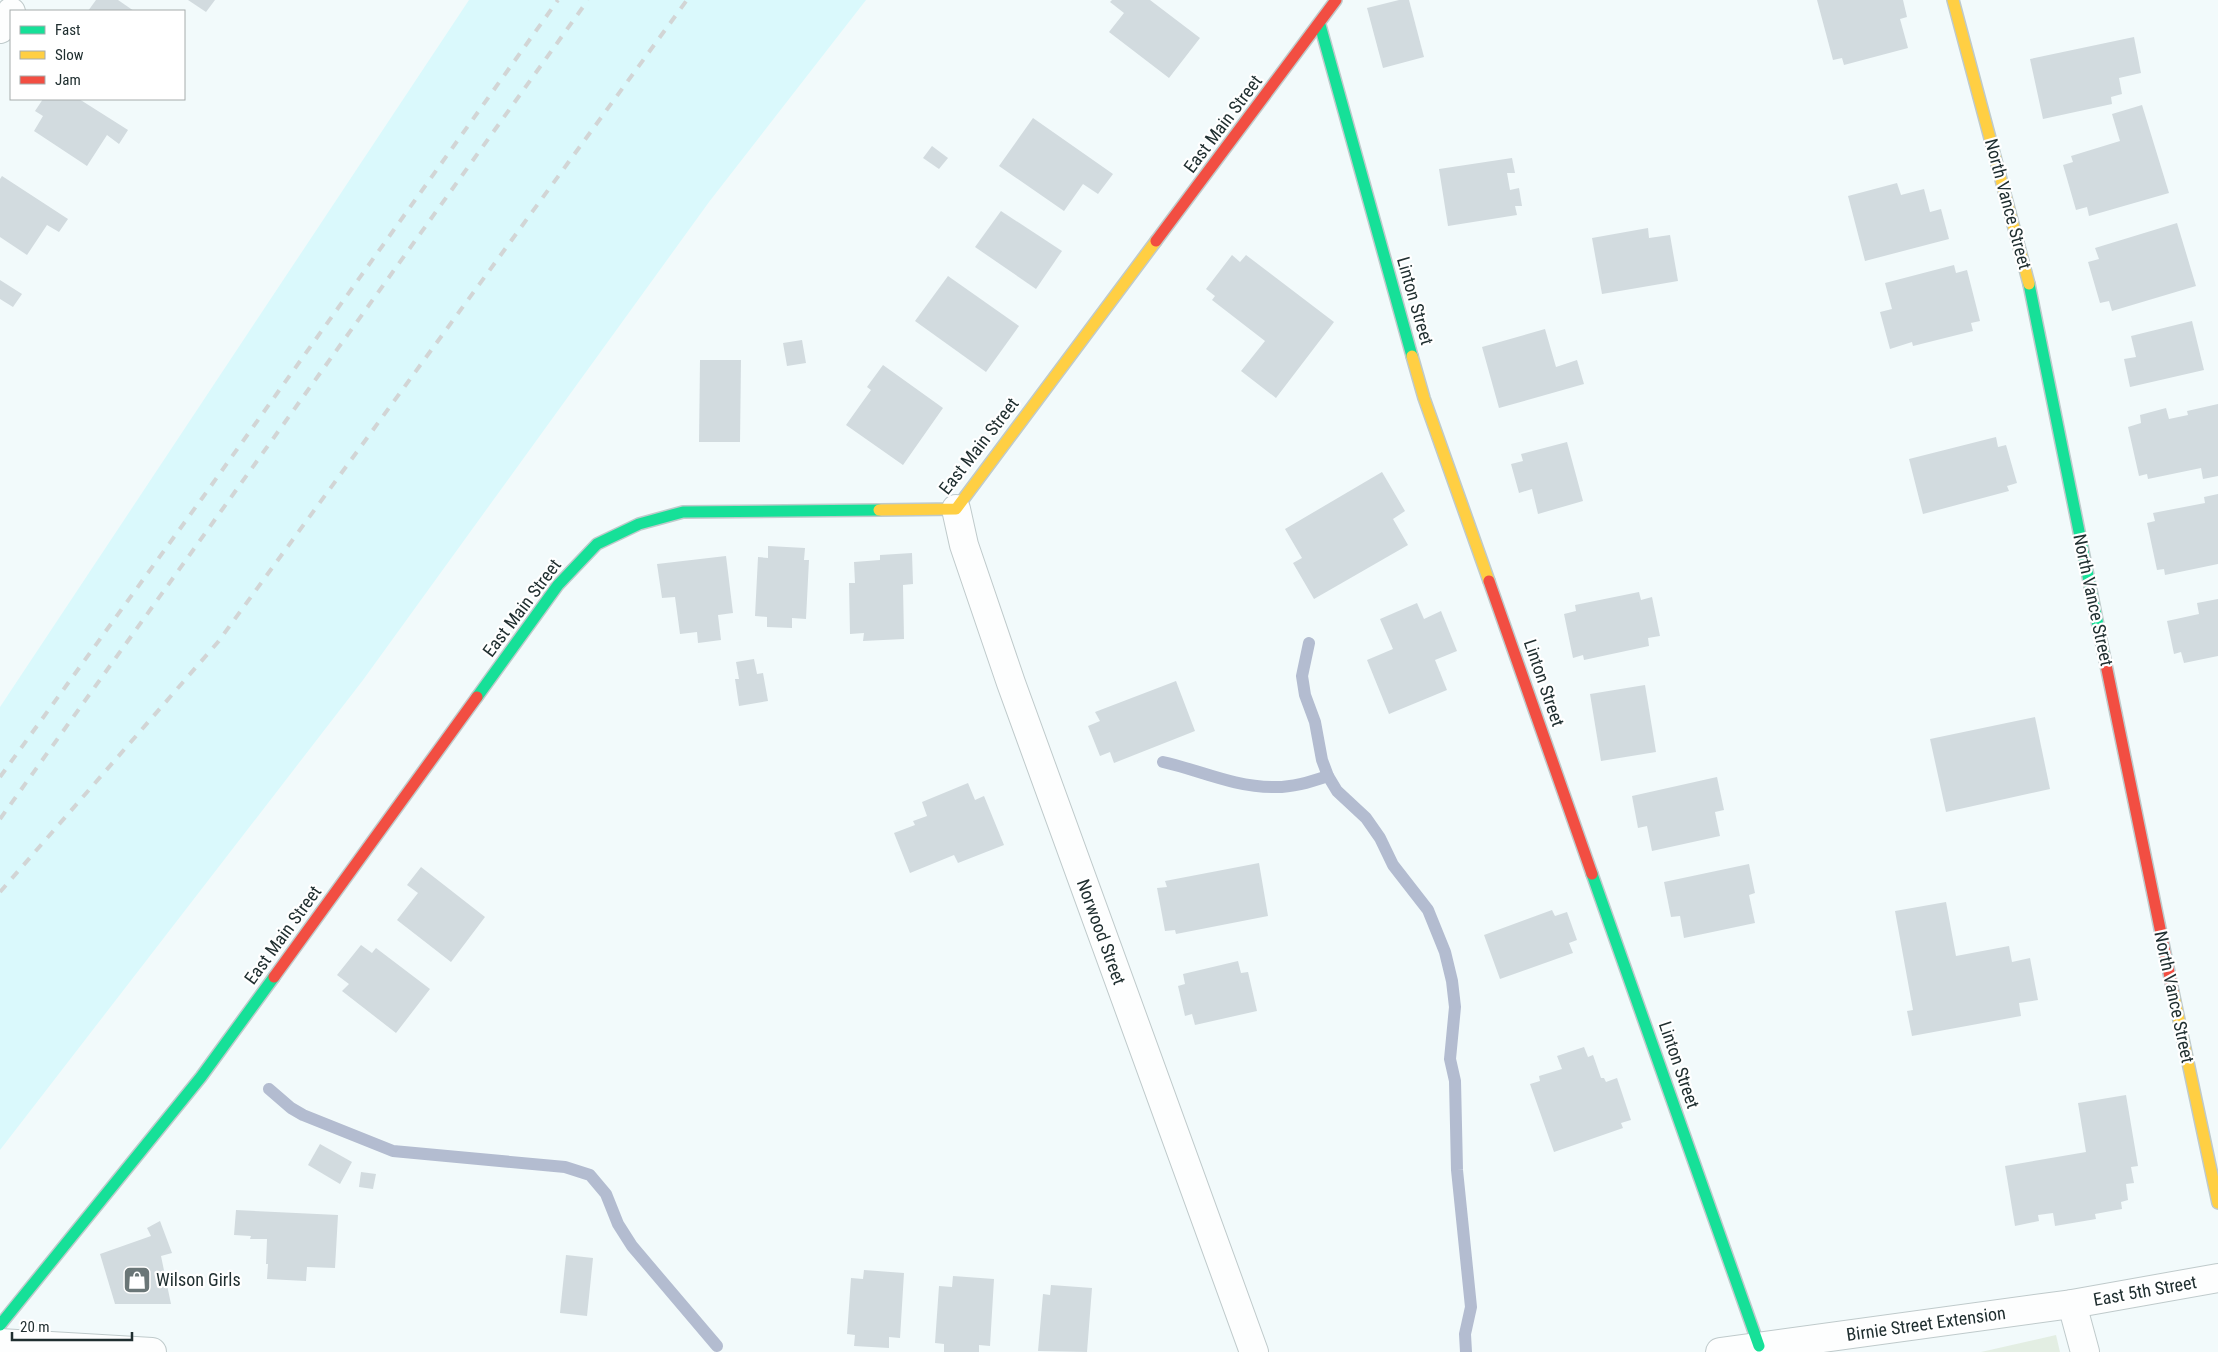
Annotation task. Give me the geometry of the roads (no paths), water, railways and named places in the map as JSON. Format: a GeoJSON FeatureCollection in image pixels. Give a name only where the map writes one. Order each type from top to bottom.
{"type":"FeatureCollection","features":[{"type":"Feature","properties":{"kind":"street","name":"East Main Street"},"geometry":{"type":"LineString","coordinates":[[0,1325],[202,1077],[558,584],[597,544],[638,524],[683,512],[956,509],[1320,25],[1336,0]]}},
{"type":"Feature","properties":{"kind":"street","name":"North Vance Street"},"geometry":{"type":"LineString","coordinates":[[1953,0],[2025,266],[2181,1032],[2218,1204]]}},
{"type":"Feature","properties":{"kind":"street"},"geometry":{"type":"LineString","coordinates":[[0,29],[10,13]]}},
{"type":"Feature","properties":{"kind":"street","name":"Linton Street"},"geometry":{"type":"LineString","coordinates":[[1320,25],[1424,398],[1759,1346]]}},
{"type":"Feature","properties":{"kind":"street","name":"Norwood Street"},"geometry":{"type":"LineString","coordinates":[[956,509],[964,545],[1011,683],[1254,1352]]}},
{"type":"Feature","properties":{"kind":"street","name":"East 5th Street"},"geometry":{"type":"LineString","coordinates":[[2072,1304],[2218,1278]]}},
{"type":"Feature","properties":{"kind":"street"},"geometry":{"type":"LineString","coordinates":[[2072,1304],[2085,1352]]}},
{"type":"Feature","properties":{"kind":"street","name":"Birnie Street Extension"},"geometry":{"type":"LineString","coordinates":[[1720,1352],[2072,1304]]}},
{"type":"Feature","properties":{"kind":"street"},"geometry":{"type":"LineString","coordinates":[[0,1343],[152,1352]]}},
{"type":"Feature","properties":{"kind":"waterway"},"geometry":{"type":"LineString","coordinates":[[1309,643],[1302,676],[1305,695],[1315,722],[1322,760],[1328,776],[1337,791],[1366,818],[1380,838],[1393,865],[1428,910],[1445,952],[1452,981],[1455,1007],[1450,1059],[1455,1081],[1457,1170],[1471,1307],[1465,1334],[1466,1352]]}},
{"type":"Feature","properties":{"kind":"waterway"},"geometry":{"type":"LineString","coordinates":[[1163,762],[1230,781],[1258,786],[1293,786],[1328,776]]}},
{"type":"Feature","properties":{"kind":"waterway"},"geometry":{"type":"LineString","coordinates":[[269,1089],[291,1108],[303,1115],[393,1151],[565,1167],[590,1175],[606,1194],[618,1224],[632,1246],[717,1346]]}},
{"type":"Feature","properties":{"kind":"railway"},"geometry":{"type":"LineString","coordinates":[[0,777],[203,497],[558,0]]}},
{"type":"Feature","properties":{"kind":"railway"},"geometry":{"type":"LineString","coordinates":[[0,819],[588,0]]}},
{"type":"Feature","properties":{"kind":"railway"},"geometry":{"type":"LineString","coordinates":[[0,892],[218,642],[687,0]]}},
{"type":"Feature","properties":{"kind":"place","name":"Wilson Girls"},"geometry":{"type":"Point","coordinates":[137,1280]}}]}
